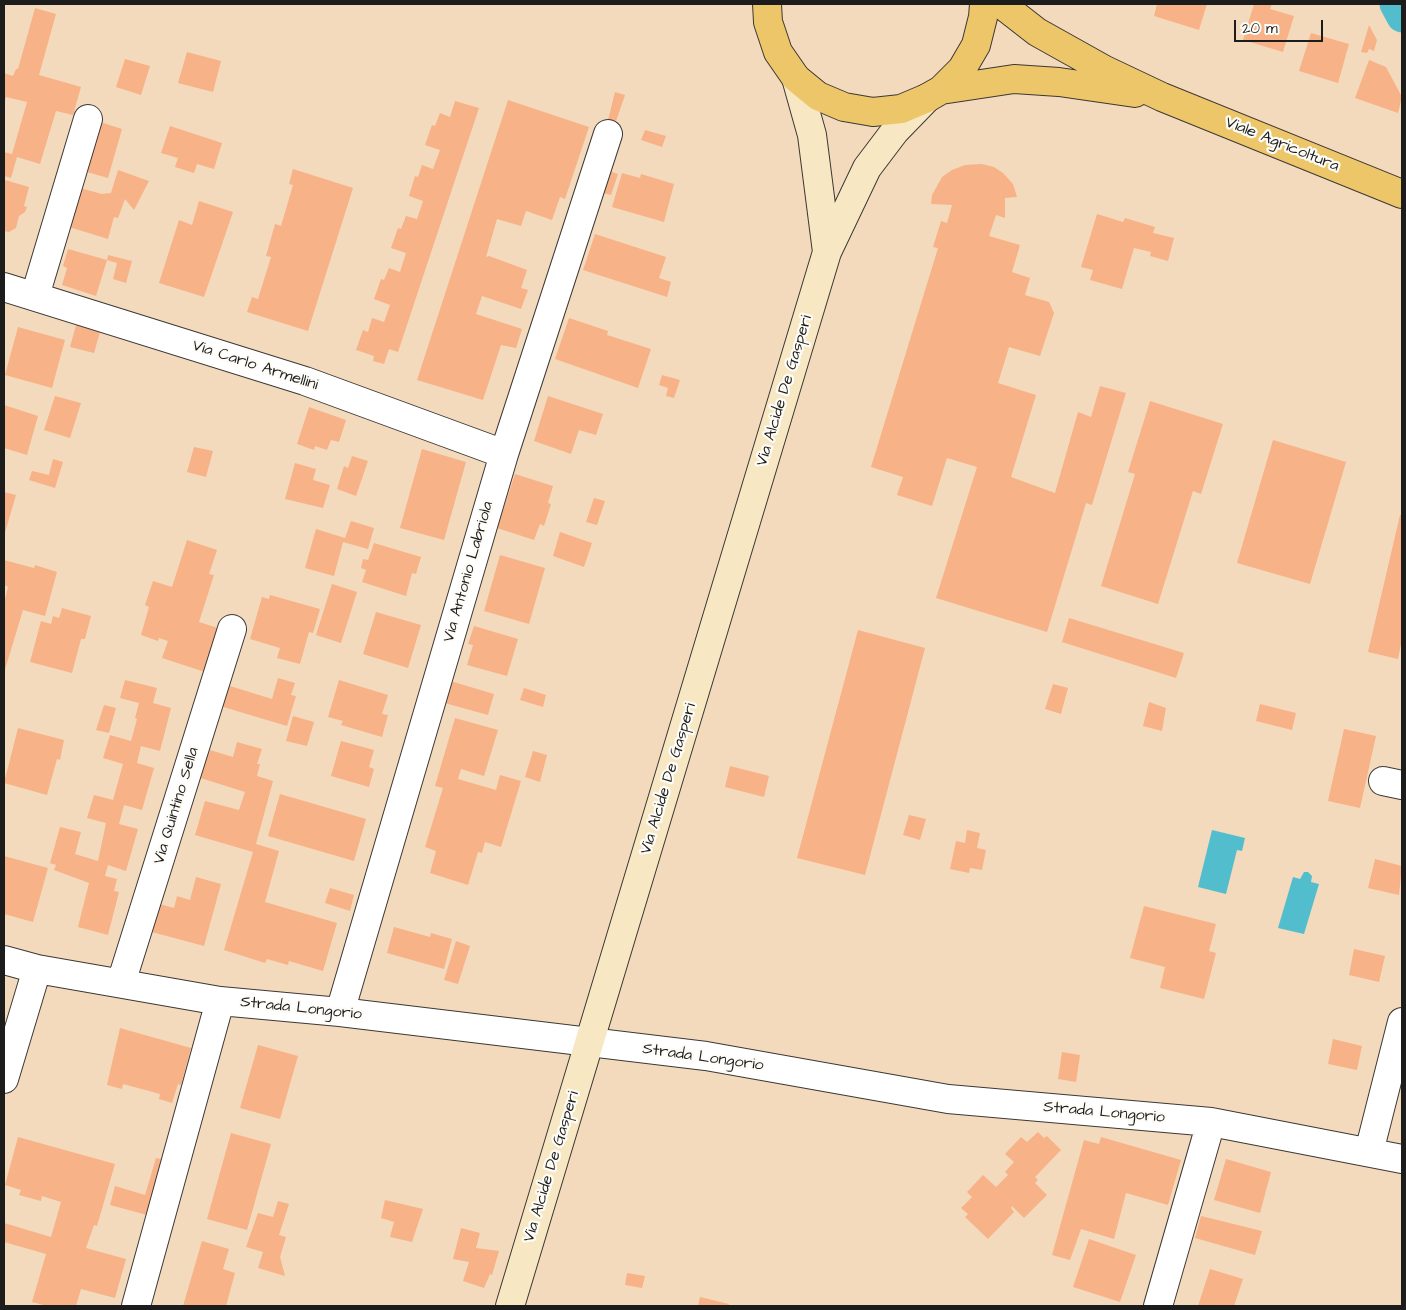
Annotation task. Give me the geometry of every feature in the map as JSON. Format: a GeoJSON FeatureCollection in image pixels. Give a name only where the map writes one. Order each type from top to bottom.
{"type":"FeatureCollection","features":[{"type":"Feature","properties":{"kind":"main road","name":"Viale Agricoltura"},"geometry":{"type":"LineString","coordinates":[[934,94],[962,70],[976,45],[984,17],[984,4]]}},
{"type":"Feature","properties":{"kind":"main road","name":"Viale Agricoltura"},"geometry":{"type":"LineString","coordinates":[[1001,4],[1037,32],[1105,70],[1162,97],[1402,194]]}},
{"type":"Feature","properties":{"kind":"main road","name":"Viale Agricoltura"},"geometry":{"type":"LineString","coordinates":[[763,10],[778,52],[796,78],[818,96],[844,107],[872,112],[901,109],[934,94],[1014,80],[1059,82],[1162,97]]}},
{"type":"Feature","properties":{"kind":"main road","name":"Via Alcide De Gasperi"},"geometry":{"type":"LineString","coordinates":[[796,78],[812,135],[827,252]]}},
{"type":"Feature","properties":{"kind":"main road","name":"Via Alcide De Gasperi"},"geometry":{"type":"LineString","coordinates":[[510,1306],[827,252],[867,168],[895,132],[934,94]]}},
{"type":"Feature","properties":{"kind":"street"},"geometry":{"type":"LineString","coordinates":[[35,296],[88,119]]}},
{"type":"Feature","properties":{"kind":"street","name":"Via Antonio Labriola"},"geometry":{"type":"LineString","coordinates":[[340,1012],[504,454],[608,134]]}},
{"type":"Feature","properties":{"kind":"street","name":"Via Carlo Armellini"},"geometry":{"type":"LineString","coordinates":[[4,287],[305,382],[504,454]]}},
{"type":"Feature","properties":{"kind":"street","name":"Via Quintino Sella"},"geometry":{"type":"LineString","coordinates":[[121,983],[232,629]]}},
{"type":"Feature","properties":{"kind":"street","name":"Strada Longorio"},"geometry":{"type":"LineString","coordinates":[[4,960],[37,969],[220,1000],[340,1012],[706,1056],[948,1099],[1211,1122],[1402,1158]]}},
{"type":"Feature","properties":{"kind":"street"},"geometry":{"type":"LineString","coordinates":[[4,1079],[37,969]]}},
{"type":"Feature","properties":{"kind":"street"},"geometry":{"type":"LineString","coordinates":[[136,1306],[220,1000]]}},
{"type":"Feature","properties":{"kind":"street"},"geometry":{"type":"LineString","coordinates":[[1369,1152],[1402,1022]]}},
{"type":"Feature","properties":{"kind":"street"},"geometry":{"type":"LineString","coordinates":[[1158,1306],[1211,1122]]}},
{"type":"Feature","properties":{"kind":"water"},"geometry":{"type":"Polygon","coordinates":[[[1212,830],[1245,838],[1242,851],[1237,850],[1226,894],[1198,887],[1212,830]]]}},
{"type":"Feature","properties":{"kind":"water"},"geometry":{"type":"Polygon","coordinates":[[[1304,872],[1308,872],[1312,876],[1311,882],[1319,884],[1304,934],[1278,928],[1293,877],[1300,879],[1304,872]]]}},
{"type":"Feature","properties":{"kind":"building"},"geometry":{"type":"Polygon","coordinates":[[[1157,4],[1207,4],[1199,30],[1154,16],[1157,4]]]}},
{"type":"Feature","properties":{"kind":"building"},"geometry":{"type":"Polygon","coordinates":[[[1254,4],[1272,4],[1270,9],[1294,16],[1283,52],[1243,40],[1254,4]]]}},
{"type":"Feature","properties":{"kind":"building"},"geometry":{"type":"Polygon","coordinates":[[[35,8],[56,14],[39,75],[81,87],[73,115],[56,111],[40,164],[17,157],[11,178],[4,176],[4,152],[12,154],[27,102],[6,97],[4,103],[4,73],[13,76],[16,69],[18,69],[35,8]]]}},
{"type":"Feature","properties":{"kind":"building"},"geometry":{"type":"Polygon","coordinates":[[[1369,25],[1377,40],[1374,51],[1369,49],[1367,53],[1361,52],[1369,25]]]}},
{"type":"Feature","properties":{"kind":"building"},"geometry":{"type":"Polygon","coordinates":[[[1311,33],[1349,44],[1338,83],[1299,71],[1311,33]]]}},
{"type":"Feature","properties":{"kind":"building"},"geometry":{"type":"Polygon","coordinates":[[[187,52],[221,61],[213,92],[178,83],[187,52]]]}},
{"type":"Feature","properties":{"kind":"building"},"geometry":{"type":"Polygon","coordinates":[[[125,59],[150,66],[141,95],[116,87],[125,59]]]}},
{"type":"Feature","properties":{"kind":"building"},"geometry":{"type":"Polygon","coordinates":[[[1369,60],[1386,67],[1402,97],[1398,113],[1355,98],[1369,60]]]}},
{"type":"Feature","properties":{"kind":"building"},"geometry":{"type":"Polygon","coordinates":[[[615,92],[625,95],[613,130],[606,128],[615,92]]]}},
{"type":"Feature","properties":{"kind":"building"},"geometry":{"type":"Polygon","coordinates":[[[508,100],[589,127],[565,199],[560,197],[552,220],[526,211],[521,226],[497,219],[486,257],[489,256],[527,270],[521,288],[528,290],[521,309],[482,296],[476,314],[522,329],[516,348],[501,345],[483,400],[417,380],[508,100]]]}},
{"type":"Feature","properties":{"kind":"building"},"geometry":{"type":"Polygon","coordinates":[[[455,101],[479,108],[398,352],[389,349],[384,364],[373,361],[374,356],[356,350],[363,330],[368,332],[372,318],[384,322],[390,305],[374,299],[381,279],[384,280],[389,268],[400,272],[406,253],[391,248],[398,228],[401,229],[406,216],[417,219],[423,201],[409,196],[415,176],[418,177],[422,165],[433,169],[440,150],[425,145],[432,125],[435,126],[440,113],[450,117],[455,101]]]}},
{"type":"Feature","properties":{"kind":"building"},"geometry":{"type":"Polygon","coordinates":[[[100,122],[122,129],[108,178],[87,172],[100,122]]]}},
{"type":"Feature","properties":{"kind":"building"},"geometry":{"type":"Polygon","coordinates":[[[170,126],[222,143],[214,169],[197,164],[194,173],[175,167],[178,158],[161,153],[170,126]]]}},
{"type":"Feature","properties":{"kind":"building"},"geometry":{"type":"Polygon","coordinates":[[[645,130],[666,136],[662,147],[641,140],[645,130]]]}},
{"type":"Feature","properties":{"kind":"building"},"geometry":{"type":"Polygon","coordinates":[[[982,164],[994,167],[1003,173],[1013,184],[1017,197],[1005,198],[1005,218],[996,215],[989,236],[1020,245],[1012,272],[1030,278],[1025,295],[1049,302],[1054,313],[1040,356],[1009,347],[998,383],[1036,395],[1011,477],[1055,493],[1078,412],[1091,417],[1100,386],[1126,393],[1092,505],[1086,503],[1047,632],[936,598],[977,467],[947,458],[932,506],[897,495],[903,477],[871,467],[938,248],[933,247],[941,221],[947,223],[952,205],[931,204],[932,195],[942,177],[952,170],[965,165],[982,164]]]}},
{"type":"Feature","properties":{"kind":"building"},"geometry":{"type":"Polygon","coordinates":[[[293,169],[353,188],[308,331],[247,312],[252,297],[258,299],[271,257],[266,256],[275,224],[281,226],[293,185],[289,184],[293,169]]]}},
{"type":"Feature","properties":{"kind":"building"},"geometry":{"type":"Polygon","coordinates":[[[118,170],[149,181],[134,210],[125,199],[118,218],[114,217],[108,239],[69,227],[80,188],[102,194],[111,193],[118,170]]]}},
{"type":"Feature","properties":{"kind":"building"},"geometry":{"type":"Polygon","coordinates":[[[606,170],[618,174],[611,195],[599,192],[606,170]]]}},
{"type":"Feature","properties":{"kind":"building"},"geometry":{"type":"Polygon","coordinates":[[[622,173],[640,178],[641,174],[674,184],[664,222],[612,207],[622,173]]]}},
{"type":"Feature","properties":{"kind":"building"},"geometry":{"type":"Polygon","coordinates":[[[5,180],[29,187],[24,206],[27,207],[25,212],[19,216],[16,228],[9,232],[4,231],[5,180]]]}},
{"type":"Feature","properties":{"kind":"building"},"geometry":{"type":"Polygon","coordinates":[[[199,201],[233,212],[204,297],[159,283],[179,220],[192,225],[199,201]]]}},
{"type":"Feature","properties":{"kind":"building"},"geometry":{"type":"Polygon","coordinates":[[[1097,214],[1123,222],[1125,218],[1155,227],[1153,233],[1174,238],[1168,261],[1150,256],[1151,252],[1134,248],[1122,289],[1090,280],[1093,270],[1081,267],[1097,214]]]}},
{"type":"Feature","properties":{"kind":"building"},"geometry":{"type":"Polygon","coordinates":[[[595,234],[666,257],[659,278],[671,282],[667,297],[583,270],[595,234]]]}},
{"type":"Feature","properties":{"kind":"building"},"geometry":{"type":"Polygon","coordinates":[[[68,249],[107,260],[96,296],[62,285],[67,268],[63,266],[68,249]]]}},
{"type":"Feature","properties":{"kind":"building"},"geometry":{"type":"Polygon","coordinates":[[[108,255],[132,261],[126,283],[113,279],[117,263],[107,260],[108,255]]]}},
{"type":"Feature","properties":{"kind":"building"},"geometry":{"type":"Polygon","coordinates":[[[78,318],[102,325],[94,353],[70,347],[78,318]]]}},
{"type":"Feature","properties":{"kind":"building"},"geometry":{"type":"Polygon","coordinates":[[[569,318],[608,331],[607,335],[651,349],[638,388],[555,359],[569,318]]]}},
{"type":"Feature","properties":{"kind":"building"},"geometry":{"type":"Polygon","coordinates":[[[18,327],[65,340],[52,388],[5,375],[18,327]]]}},
{"type":"Feature","properties":{"kind":"building"},"geometry":{"type":"Polygon","coordinates":[[[662,375],[680,380],[674,398],[666,396],[668,388],[659,385],[662,375]]]}},
{"type":"Feature","properties":{"kind":"building"},"geometry":{"type":"Polygon","coordinates":[[[55,396],[81,403],[70,438],[44,430],[55,396]]]}},
{"type":"Feature","properties":{"kind":"building"},"geometry":{"type":"Polygon","coordinates":[[[548,396],[603,414],[596,435],[579,430],[571,454],[534,441],[548,396]]]}},
{"type":"Feature","properties":{"kind":"building"},"geometry":{"type":"Polygon","coordinates":[[[1150,401],[1223,424],[1201,494],[1193,491],[1158,604],[1101,586],[1135,474],[1128,472],[1150,401]]]}},
{"type":"Feature","properties":{"kind":"building"},"geometry":{"type":"Polygon","coordinates":[[[4,405],[38,416],[27,455],[4,448],[4,405]]]}},
{"type":"Feature","properties":{"kind":"building"},"geometry":{"type":"Polygon","coordinates":[[[309,407],[346,420],[339,442],[331,440],[327,450],[315,446],[314,450],[297,444],[309,407]]]}},
{"type":"Feature","properties":{"kind":"building"},"geometry":{"type":"Polygon","coordinates":[[[1273,440],[1346,462],[1310,584],[1237,563],[1273,440]]]}},
{"type":"Feature","properties":{"kind":"building"},"geometry":{"type":"Polygon","coordinates":[[[194,447],[213,451],[206,477],[187,472],[194,447]]]}},
{"type":"Feature","properties":{"kind":"building"},"geometry":{"type":"Polygon","coordinates":[[[422,449],[466,462],[444,540],[400,528],[422,449]]]}},
{"type":"Feature","properties":{"kind":"building"},"geometry":{"type":"Polygon","coordinates":[[[352,456],[368,461],[356,496],[337,489],[344,466],[348,468],[352,456]]]}},
{"type":"Feature","properties":{"kind":"building"},"geometry":{"type":"Polygon","coordinates":[[[53,459],[63,462],[55,488],[29,480],[32,471],[49,475],[53,459]]]}},
{"type":"Feature","properties":{"kind":"building"},"geometry":{"type":"Polygon","coordinates":[[[295,463],[316,469],[313,480],[330,485],[323,508],[285,499],[295,463]]]}},
{"type":"Feature","properties":{"kind":"building"},"geometry":{"type":"Polygon","coordinates":[[[515,474],[553,486],[548,503],[551,504],[544,526],[540,524],[534,540],[497,528],[515,474]]]}},
{"type":"Feature","properties":{"kind":"building"},"geometry":{"type":"Polygon","coordinates":[[[4,492],[16,495],[4,536],[4,492]]]}},
{"type":"Feature","properties":{"kind":"building"},"geometry":{"type":"Polygon","coordinates":[[[594,498],[605,501],[597,525],[586,522],[594,498]]]}},
{"type":"Feature","properties":{"kind":"building"},"geometry":{"type":"Polygon","coordinates":[[[1400,515],[1402,515],[1402,639],[1398,659],[1368,652],[1400,515]]]}},
{"type":"Feature","properties":{"kind":"building"},"geometry":{"type":"Polygon","coordinates":[[[351,521],[374,528],[368,549],[343,542],[334,576],[305,568],[316,529],[345,538],[351,521]]]}},
{"type":"Feature","properties":{"kind":"building"},"geometry":{"type":"Polygon","coordinates":[[[560,532],[592,543],[584,567],[553,556],[560,532]]]}},
{"type":"Feature","properties":{"kind":"building"},"geometry":{"type":"Polygon","coordinates":[[[187,540],[217,550],[209,574],[214,575],[199,622],[218,628],[205,672],[162,658],[168,641],[159,638],[158,641],[141,635],[149,607],[145,605],[153,581],[172,587],[187,540]]]}},
{"type":"Feature","properties":{"kind":"building"},"geometry":{"type":"Polygon","coordinates":[[[374,543],[421,557],[416,574],[412,573],[406,596],[362,582],[366,570],[361,568],[363,559],[368,560],[374,543]]]}},
{"type":"Feature","properties":{"kind":"building"},"geometry":{"type":"Polygon","coordinates":[[[500,555],[545,568],[529,624],[484,611],[500,555]]]}},
{"type":"Feature","properties":{"kind":"building"},"geometry":{"type":"Polygon","coordinates":[[[4,560],[34,568],[35,565],[57,572],[45,616],[23,610],[4,673],[4,603],[8,587],[4,585],[4,560]]]}},
{"type":"Feature","properties":{"kind":"building"},"geometry":{"type":"Polygon","coordinates":[[[332,584],[357,592],[341,643],[316,635],[332,584]]]}},
{"type":"Feature","properties":{"kind":"building"},"geometry":{"type":"Polygon","coordinates":[[[270,595],[320,609],[313,633],[309,632],[300,664],[277,658],[280,648],[250,639],[262,597],[269,599],[270,595]]]}},
{"type":"Feature","properties":{"kind":"building"},"geometry":{"type":"Polygon","coordinates":[[[62,608],[91,616],[85,639],[81,639],[72,673],[30,662],[41,621],[51,624],[53,616],[59,618],[62,608]]]}},
{"type":"Feature","properties":{"kind":"building"},"geometry":{"type":"Polygon","coordinates":[[[376,612],[421,625],[408,668],[363,654],[376,612]]]}},
{"type":"Feature","properties":{"kind":"building"},"geometry":{"type":"Polygon","coordinates":[[[1069,618],[1184,653],[1176,678],[1062,642],[1069,618]]]}},
{"type":"Feature","properties":{"kind":"building"},"geometry":{"type":"Polygon","coordinates":[[[474,626],[518,639],[507,676],[467,665],[473,645],[468,644],[474,626]]]}},
{"type":"Feature","properties":{"kind":"building"},"geometry":{"type":"Polygon","coordinates":[[[858,630],[925,648],[865,875],[797,858],[858,630]]]}},
{"type":"Feature","properties":{"kind":"building"},"geometry":{"type":"Polygon","coordinates":[[[278,678],[295,683],[291,695],[296,696],[287,726],[220,706],[217,682],[272,699],[278,678]]]}},
{"type":"Feature","properties":{"kind":"building"},"geometry":{"type":"Polygon","coordinates":[[[125,680],[157,688],[153,703],[171,708],[160,751],[141,746],[137,763],[154,768],[142,810],[124,805],[119,824],[138,829],[126,871],[108,865],[105,876],[117,879],[114,891],[119,892],[108,935],[78,927],[89,883],[54,870],[56,865],[50,863],[60,827],[81,832],[75,854],[98,861],[106,823],[87,818],[94,795],[113,800],[123,764],[103,758],[110,735],[131,741],[137,719],[135,718],[139,703],[120,698],[125,680]]]}},
{"type":"Feature","properties":{"kind":"building"},"geometry":{"type":"Polygon","coordinates":[[[339,680],[388,695],[382,714],[388,715],[382,737],[341,725],[343,721],[328,717],[339,680]]]}},
{"type":"Feature","properties":{"kind":"building"},"geometry":{"type":"Polygon","coordinates":[[[447,680],[494,694],[488,715],[441,702],[447,680]]]}},
{"type":"Feature","properties":{"kind":"building"},"geometry":{"type":"Polygon","coordinates":[[[1053,684],[1068,688],[1061,714],[1045,709],[1053,684]]]}},
{"type":"Feature","properties":{"kind":"building"},"geometry":{"type":"Polygon","coordinates":[[[524,688],[546,695],[543,707],[520,700],[524,688]]]}},
{"type":"Feature","properties":{"kind":"building"},"geometry":{"type":"Polygon","coordinates":[[[1149,702],[1166,708],[1162,731],[1143,726],[1149,702]]]}},
{"type":"Feature","properties":{"kind":"building"},"geometry":{"type":"Polygon","coordinates":[[[1260,704],[1296,713],[1292,730],[1256,721],[1260,704]]]}},
{"type":"Feature","properties":{"kind":"building"},"geometry":{"type":"Polygon","coordinates":[[[104,705],[116,708],[109,733],[96,730],[104,705]]]}},
{"type":"Feature","properties":{"kind":"building"},"geometry":{"type":"Polygon","coordinates":[[[293,716],[314,722],[307,746],[286,741],[293,716]]]}},
{"type":"Feature","properties":{"kind":"building"},"geometry":{"type":"Polygon","coordinates":[[[455,718],[498,730],[484,776],[461,769],[458,779],[496,790],[500,775],[521,781],[501,847],[485,842],[482,853],[478,852],[468,885],[430,873],[436,851],[425,847],[443,788],[435,786],[455,718]]]}},
{"type":"Feature","properties":{"kind":"building"},"geometry":{"type":"Polygon","coordinates":[[[18,728],[64,740],[60,760],[57,759],[47,795],[4,783],[18,728]]]}},
{"type":"Feature","properties":{"kind":"building"},"geometry":{"type":"Polygon","coordinates":[[[1344,729],[1376,736],[1360,808],[1328,801],[1344,729]]]}},
{"type":"Feature","properties":{"kind":"building"},"geometry":{"type":"Polygon","coordinates":[[[341,741],[374,750],[369,767],[374,769],[369,787],[331,776],[341,741]]]}},
{"type":"Feature","properties":{"kind":"building"},"geometry":{"type":"Polygon","coordinates":[[[237,742],[262,749],[257,764],[260,764],[257,776],[273,781],[256,844],[279,851],[265,902],[337,923],[323,971],[289,961],[288,965],[267,959],[265,963],[224,950],[253,852],[195,835],[205,801],[239,810],[245,792],[191,775],[198,750],[209,754],[210,750],[233,757],[237,742]]]}},
{"type":"Feature","properties":{"kind":"building"},"geometry":{"type":"Polygon","coordinates":[[[533,751],[547,755],[540,782],[525,777],[533,751]]]}},
{"type":"Feature","properties":{"kind":"building"},"geometry":{"type":"Polygon","coordinates":[[[730,766],[769,776],[764,797],[725,787],[730,766]]]}},
{"type":"Feature","properties":{"kind":"building"},"geometry":{"type":"Polygon","coordinates":[[[280,794],[366,819],[354,861],[268,836],[280,794]]]}},
{"type":"Feature","properties":{"kind":"building"},"geometry":{"type":"Polygon","coordinates":[[[909,815],[926,819],[920,840],[903,835],[909,815]]]}},
{"type":"Feature","properties":{"kind":"building"},"geometry":{"type":"Polygon","coordinates":[[[967,830],[980,833],[977,848],[986,850],[982,870],[970,868],[969,873],[950,869],[956,841],[965,843],[967,830]]]}},
{"type":"Feature","properties":{"kind":"building"},"geometry":{"type":"Polygon","coordinates":[[[4,856],[48,868],[33,922],[4,914],[4,856]]]}},
{"type":"Feature","properties":{"kind":"building"},"geometry":{"type":"Polygon","coordinates":[[[1375,859],[1402,866],[1399,895],[1368,888],[1375,859]]]}},
{"type":"Feature","properties":{"kind":"building"},"geometry":{"type":"Polygon","coordinates":[[[196,877],[221,884],[204,946],[148,931],[156,903],[174,908],[177,896],[190,900],[196,877]]]}},
{"type":"Feature","properties":{"kind":"building"},"geometry":{"type":"Polygon","coordinates":[[[330,888],[354,895],[350,911],[325,903],[330,888]]]}},
{"type":"Feature","properties":{"kind":"building"},"geometry":{"type":"Polygon","coordinates":[[[1144,906],[1216,924],[1209,951],[1216,953],[1204,999],[1160,988],[1165,967],[1130,958],[1144,906]]]}},
{"type":"Feature","properties":{"kind":"building"},"geometry":{"type":"Polygon","coordinates":[[[394,927],[430,937],[431,933],[452,939],[444,969],[387,953],[394,927]]]}},
{"type":"Feature","properties":{"kind":"building"},"geometry":{"type":"Polygon","coordinates":[[[456,941],[470,946],[458,984],[444,980],[456,941]]]}},
{"type":"Feature","properties":{"kind":"building"},"geometry":{"type":"Polygon","coordinates":[[[1354,949],[1385,956],[1379,982],[1349,975],[1354,949]]]}},
{"type":"Feature","properties":{"kind":"building"},"geometry":{"type":"Polygon","coordinates":[[[120,1028],[191,1048],[181,1085],[178,1084],[172,1103],[159,1099],[160,1094],[123,1084],[122,1089],[107,1085],[120,1028]]]}},
{"type":"Feature","properties":{"kind":"building"},"geometry":{"type":"Polygon","coordinates":[[[1333,1039],[1362,1046],[1357,1070],[1328,1064],[1333,1039]]]}},
{"type":"Feature","properties":{"kind":"building"},"geometry":{"type":"Polygon","coordinates":[[[258,1045],[298,1056],[280,1119],[240,1108],[258,1045]]]}},
{"type":"Feature","properties":{"kind":"building"},"geometry":{"type":"Polygon","coordinates":[[[1062,1052],[1080,1055],[1076,1082],[1058,1079],[1062,1052]]]}},
{"type":"Feature","properties":{"kind":"building"},"geometry":{"type":"Polygon","coordinates":[[[1038,1132],[1044,1138],[1047,1136],[1061,1150],[1035,1177],[1038,1180],[1035,1183],[1047,1195],[1024,1218],[1012,1206],[1011,1208],[1014,1212],[988,1239],[965,1217],[968,1214],[961,1208],[972,1197],[967,1192],[983,1175],[996,1187],[1008,1175],[1005,1172],[1014,1162],[1005,1154],[1021,1137],[1027,1142],[1038,1132]]]}},
{"type":"Feature","properties":{"kind":"building"},"geometry":{"type":"Polygon","coordinates":[[[231,1133],[271,1144],[247,1230],[207,1219],[231,1133]]]}},
{"type":"Feature","properties":{"kind":"building"},"geometry":{"type":"Polygon","coordinates":[[[18,1137],[115,1164],[97,1226],[94,1225],[86,1248],[126,1259],[115,1298],[81,1289],[76,1306],[47,1306],[32,1302],[46,1254],[4,1242],[4,1223],[51,1237],[61,1202],[42,1196],[41,1201],[19,1195],[21,1190],[5,1185],[18,1137]]]}},
{"type":"Feature","properties":{"kind":"building"},"geometry":{"type":"Polygon","coordinates":[[[1101,1137],[1181,1160],[1168,1205],[1126,1193],[1114,1239],[1081,1229],[1070,1260],[1052,1255],[1084,1140],[1099,1144],[1101,1137]]]}},
{"type":"Feature","properties":{"kind":"building"},"geometry":{"type":"Polygon","coordinates":[[[156,1158],[168,1161],[147,1215],[110,1205],[115,1186],[145,1195],[156,1158]]]}},
{"type":"Feature","properties":{"kind":"building"},"geometry":{"type":"Polygon","coordinates":[[[1226,1159],[1271,1172],[1260,1213],[1214,1200],[1226,1159]]]}},
{"type":"Feature","properties":{"kind":"building"},"geometry":{"type":"Polygon","coordinates":[[[385,1200],[423,1209],[412,1242],[390,1237],[394,1222],[381,1218],[385,1200]]]}},
{"type":"Feature","properties":{"kind":"building"},"geometry":{"type":"Polygon","coordinates":[[[278,1201],[289,1204],[279,1235],[286,1237],[280,1257],[285,1276],[258,1268],[263,1252],[246,1247],[258,1213],[273,1217],[278,1201]]]}},
{"type":"Feature","properties":{"kind":"building"},"geometry":{"type":"Polygon","coordinates":[[[1201,1216],[1262,1231],[1255,1255],[1195,1238],[1201,1216]]]}},
{"type":"Feature","properties":{"kind":"building"},"geometry":{"type":"Polygon","coordinates":[[[461,1228],[480,1233],[476,1248],[499,1251],[492,1275],[490,1274],[484,1288],[463,1281],[469,1262],[453,1259],[461,1228]]]}},
{"type":"Feature","properties":{"kind":"building"},"geometry":{"type":"Polygon","coordinates":[[[1089,1239],[1136,1255],[1120,1302],[1073,1287],[1089,1239]]]}},
{"type":"Feature","properties":{"kind":"building"},"geometry":{"type":"Polygon","coordinates":[[[202,1241],[229,1249],[223,1269],[235,1273],[226,1306],[183,1306],[202,1241]]]}},
{"type":"Feature","properties":{"kind":"building"},"geometry":{"type":"Polygon","coordinates":[[[1210,1269],[1243,1279],[1234,1306],[1198,1306],[1210,1269]]]}},
{"type":"Feature","properties":{"kind":"building"},"geometry":{"type":"Polygon","coordinates":[[[627,1273],[645,1276],[642,1288],[625,1285],[627,1273]]]}},
{"type":"Feature","properties":{"kind":"building"},"geometry":{"type":"Polygon","coordinates":[[[700,1297],[729,1304],[728,1306],[698,1306],[700,1297]]]}},
{"type":"Feature","properties":{"kind":"waterway"},"geometry":{"type":"LineString","coordinates":[[1395,4],[1402,17]]}}]}
